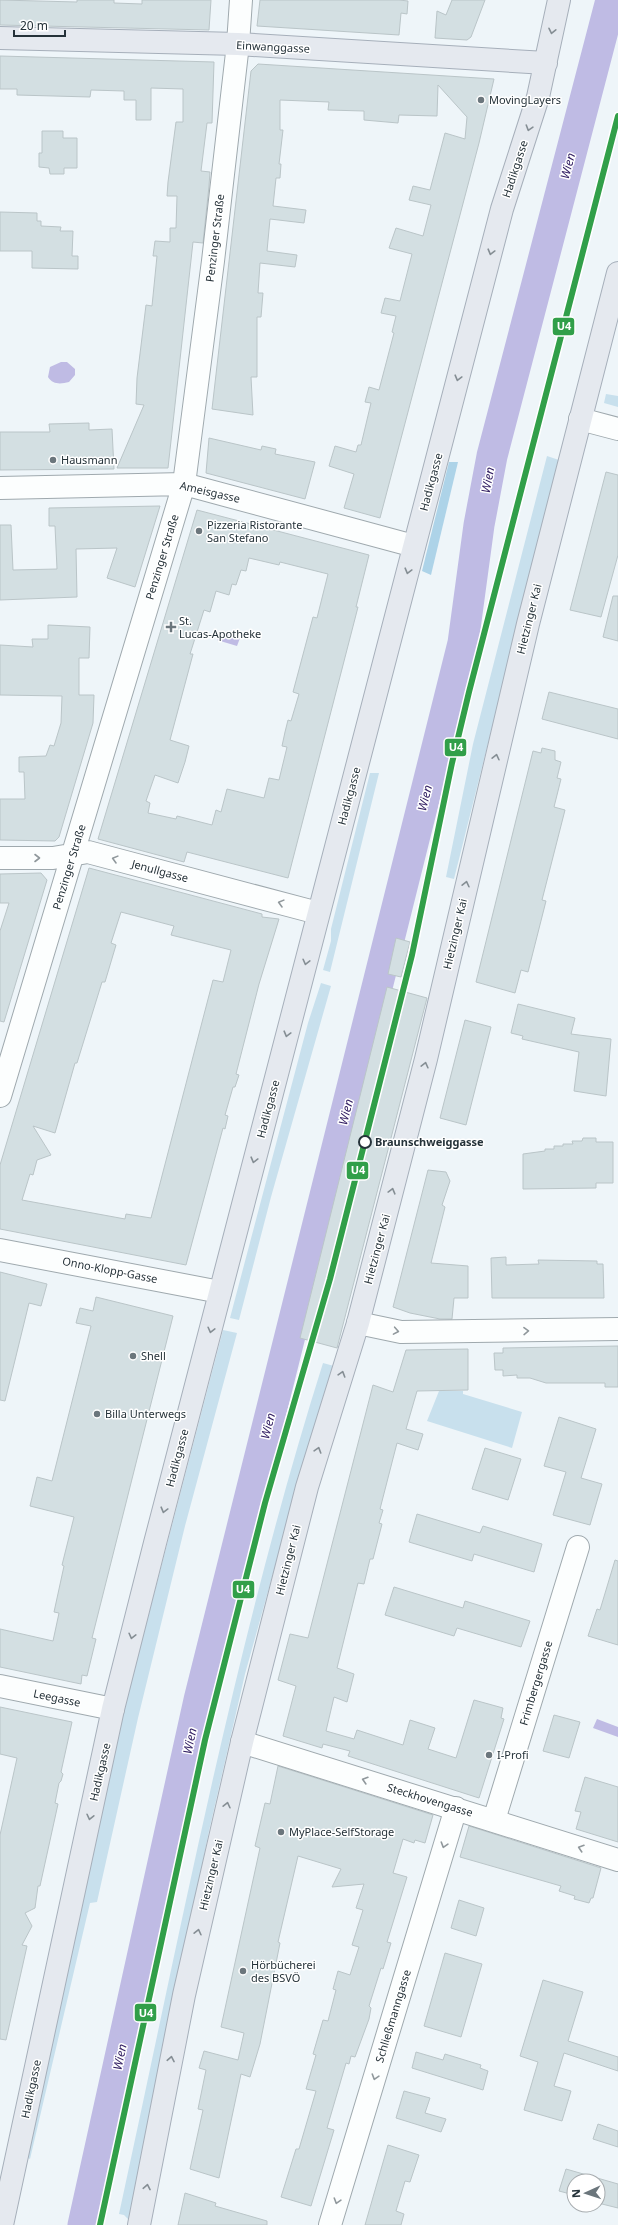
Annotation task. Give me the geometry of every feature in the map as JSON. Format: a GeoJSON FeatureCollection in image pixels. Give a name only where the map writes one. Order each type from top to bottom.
{"type":"FeatureCollection","features":[{"type":"Feature","properties":{"kind":"main road","name":"Hadikgasse"},"geometry":{"type":"LineString","coordinates":[[3,2214],[114,1709],[318,913],[502,209],[530,126],[546,63],[559,0]]}},
{"type":"Feature","properties":{"kind":"main road","name":"Einwanggasse"},"geometry":{"type":"LineString","coordinates":[[0,38],[238,44],[546,63]]}},
{"type":"Feature","properties":{"kind":"main road","name":"Hietzinger Kai"},"geometry":{"type":"LineString","coordinates":[[139,2225],[184,1995],[242,1742],[307,1487],[358,1323],[426,1059],[503,729],[618,273]]}},
{"type":"Feature","properties":{"kind":"street","name":"Penzinger Straße"},"geometry":{"type":"LineString","coordinates":[[0,1096],[7,1048],[74,854],[184,484],[238,44],[241,0]]}},
{"type":"Feature","properties":{"kind":"street"},"geometry":{"type":"LineString","coordinates":[[580,419],[618,428]]}},
{"type":"Feature","properties":{"kind":"street","name":"Ameisgasse"},"geometry":{"type":"LineString","coordinates":[[0,488],[184,484],[414,546]]}},
{"type":"Feature","properties":{"kind":"street","name":"Jenullgasse"},"geometry":{"type":"LineString","coordinates":[[0,858],[53,858],[88,852],[318,913]]}},
{"type":"Feature","properties":{"kind":"street","name":"Onno-Klopp-Gasse"},"geometry":{"type":"LineString","coordinates":[[0,1250],[220,1292]]}},
{"type":"Feature","properties":{"kind":"street"},"geometry":{"type":"LineString","coordinates":[[358,1323],[401,1332],[618,1329]]}},
{"type":"Feature","properties":{"kind":"street","name":"Frimbergergasse"},"geometry":{"type":"LineString","coordinates":[[494,1820],[578,1547]]}},
{"type":"Feature","properties":{"kind":"street","name":"Leegasse"},"geometry":{"type":"LineString","coordinates":[[0,1686],[114,1709]]}},
{"type":"Feature","properties":{"kind":"street","name":"Steckhovengasse"},"geometry":{"type":"LineString","coordinates":[[242,1742],[618,1860]]}},
{"type":"Feature","properties":{"kind":"street","name":"Schließmanngasse"},"geometry":{"type":"LineString","coordinates":[[330,2225],[456,1808]]}},
{"type":"Feature","properties":{"kind":"shaded area"},"geometry":{"type":"Polygon","coordinates":[[[61,362],[67,362],[75,369],[75,375],[69,382],[57,383],[50,380],[48,377],[50,367],[61,362]]]}},
{"type":"Feature","properties":{"kind":"shaded area"},"geometry":{"type":"Polygon","coordinates":[[[606,394],[618,396],[618,407],[604,403],[606,394]]]}},
{"type":"Feature","properties":{"kind":"shaded area"},"geometry":{"type":"Polygon","coordinates":[[[547,456],[559,460],[454,879],[446,877],[473,744],[547,456]]]}},
{"type":"Feature","properties":{"kind":"shaded area"},"geometry":{"type":"Polygon","coordinates":[[[449,462],[458,462],[431,575],[422,571],[449,462]]]}},
{"type":"Feature","properties":{"kind":"shaded area"},"geometry":{"type":"Polygon","coordinates":[[[219,632],[240,638],[237,646],[217,640],[219,632]]]}},
{"type":"Feature","properties":{"kind":"shaded area"},"geometry":{"type":"Polygon","coordinates":[[[370,773],[379,773],[330,972],[323,970],[331,941],[331,929],[370,773]]]}},
{"type":"Feature","properties":{"kind":"shaded area"},"geometry":{"type":"Polygon","coordinates":[[[321,983],[331,986],[271,1197],[239,1320],[230,1318],[308,1023],[321,983]]]}},
{"type":"Feature","properties":{"kind":"shaded area"},"geometry":{"type":"Polygon","coordinates":[[[223,1330],[237,1333],[185,1526],[138,1718],[97,1902],[90,1903],[30,2159],[26,2157],[128,1694],[223,1330]]]}},
{"type":"Feature","properties":{"kind":"shaded area"},"geometry":{"type":"Polygon","coordinates":[[[323,1363],[334,1366],[312,1433],[245,1674],[209,1831],[130,2221],[124,2215],[119,2214],[211,1786],[263,1574],[323,1363]]]}},
{"type":"Feature","properties":{"kind":"shaded area"},"geometry":{"type":"Polygon","coordinates":[[[439,1391],[463,1391],[463,1394],[522,1412],[512,1448],[427,1421],[439,1391]]]}},
{"type":"Feature","properties":{"kind":"shaded area"},"geometry":{"type":"Polygon","coordinates":[[[597,1719],[618,1727],[618,1737],[593,1728],[597,1719]]]}},
{"type":"Feature","properties":{"kind":"building"},"geometry":{"type":"Polygon","coordinates":[[[0,0],[77,2],[77,0],[114,0],[114,3],[142,4],[142,0],[211,0],[209,30],[0,25],[0,0]]]}},
{"type":"Feature","properties":{"kind":"building"},"geometry":{"type":"Polygon","coordinates":[[[260,0],[408,1],[407,14],[401,13],[399,35],[257,26],[260,0]]]}},
{"type":"Feature","properties":{"kind":"building"},"geometry":{"type":"Polygon","coordinates":[[[452,0],[485,0],[471,37],[467,40],[435,38],[437,11],[446,15],[452,0]]]}},
{"type":"Feature","properties":{"kind":"building"},"geometry":{"type":"Polygon","coordinates":[[[0,56],[214,62],[212,123],[207,123],[201,171],[210,172],[203,243],[193,242],[168,468],[117,468],[144,405],[136,404],[137,378],[146,305],[152,306],[157,256],[153,256],[155,241],[170,242],[170,228],[176,228],[177,196],[167,196],[176,122],[183,122],[183,89],[151,88],[151,120],[136,120],[136,100],[124,100],[124,91],[91,90],[90,97],[17,95],[17,89],[0,89],[0,56]]]}},
{"type":"Feature","properties":{"kind":"building"},"geometry":{"type":"Polygon","coordinates":[[[258,64],[494,79],[479,143],[380,518],[344,508],[354,474],[329,466],[335,446],[356,452],[358,445],[361,445],[371,403],[365,402],[369,387],[379,390],[394,333],[392,332],[396,316],[381,313],[385,298],[400,301],[412,254],[389,248],[396,228],[423,236],[431,205],[409,200],[413,186],[430,190],[445,133],[465,139],[467,117],[438,85],[437,116],[399,115],[398,123],[364,120],[364,111],[328,110],[329,102],[280,100],[280,130],[283,130],[279,164],[281,164],[280,178],[276,178],[273,206],[306,210],[304,223],[270,219],[267,251],[297,255],[295,267],[260,263],[258,293],[263,293],[261,317],[257,317],[257,377],[251,377],[253,415],[212,409],[251,71],[258,64]]]}},
{"type":"Feature","properties":{"kind":"building"},"geometry":{"type":"Polygon","coordinates":[[[42,131],[63,131],[63,138],[77,138],[77,168],[64,168],[64,174],[50,174],[49,168],[39,167],[39,153],[42,153],[42,131]]]}},
{"type":"Feature","properties":{"kind":"building"},"geometry":{"type":"Polygon","coordinates":[[[0,212],[37,213],[37,221],[41,221],[41,226],[61,227],[60,231],[73,231],[72,256],[78,256],[78,269],[32,268],[32,251],[0,251],[0,212]]]}},
{"type":"Feature","properties":{"kind":"building"},"geometry":{"type":"Polygon","coordinates":[[[89,423],[89,430],[112,429],[114,469],[0,470],[0,432],[50,432],[49,424],[89,423]]]}},
{"type":"Feature","properties":{"kind":"building"},"geometry":{"type":"Polygon","coordinates":[[[209,438],[261,450],[262,446],[276,449],[275,454],[315,462],[305,499],[206,473],[209,438]]]}},
{"type":"Feature","properties":{"kind":"building"},"geometry":{"type":"Polygon","coordinates":[[[606,472],[618,475],[618,555],[601,617],[570,610],[606,472]]]}},
{"type":"Feature","properties":{"kind":"building"},"geometry":{"type":"Polygon","coordinates":[[[160,506],[135,587],[107,578],[117,548],[76,549],[77,597],[0,600],[0,525],[11,525],[13,570],[57,569],[55,526],[49,526],[49,508],[160,506]]]}},
{"type":"Feature","properties":{"kind":"building"},"geometry":{"type":"Polygon","coordinates":[[[197,510],[369,555],[356,607],[358,607],[288,878],[187,852],[184,862],[98,839],[197,510]],[[249,558],[246,571],[241,570],[236,585],[232,584],[229,595],[216,591],[210,612],[204,610],[190,654],[193,654],[170,740],[189,746],[185,762],[178,783],[155,775],[146,801],[150,803],[148,813],[176,819],[177,816],[212,825],[216,810],[221,812],[227,789],[264,798],[269,778],[279,780],[287,747],[282,746],[285,732],[288,720],[291,721],[299,694],[293,692],[313,617],[317,618],[328,574],[280,562],[279,565],[249,558]]]}},
{"type":"Feature","properties":{"kind":"building"},"geometry":{"type":"Polygon","coordinates":[[[613,596],[618,596],[618,641],[603,637],[613,596]]]}},
{"type":"Feature","properties":{"kind":"building"},"geometry":{"type":"Polygon","coordinates":[[[48,625],[90,627],[89,658],[79,658],[79,695],[94,695],[93,723],[59,837],[55,841],[0,840],[0,799],[25,799],[24,772],[19,772],[19,757],[46,756],[50,745],[54,746],[61,723],[62,696],[0,695],[0,645],[33,647],[32,639],[48,639],[48,625]]]}},
{"type":"Feature","properties":{"kind":"building"},"geometry":{"type":"Polygon","coordinates":[[[549,692],[618,709],[618,739],[542,719],[549,692]]]}},
{"type":"Feature","properties":{"kind":"building"},"geometry":{"type":"Polygon","coordinates":[[[542,748],[555,751],[555,760],[561,762],[557,778],[561,779],[554,807],[565,810],[542,900],[546,901],[528,972],[521,970],[515,993],[476,982],[533,751],[541,753],[542,748]]]}},
{"type":"Feature","properties":{"kind":"building"},"geometry":{"type":"Polygon","coordinates":[[[89,868],[262,914],[262,917],[279,919],[259,984],[236,1074],[239,1075],[235,1087],[233,1087],[225,1115],[228,1116],[225,1129],[223,1128],[186,1265],[0,1229],[0,1165],[89,868]],[[121,912],[111,943],[116,945],[105,982],[102,982],[77,1063],[75,1063],[55,1133],[33,1126],[51,1155],[37,1160],[33,1175],[30,1174],[22,1200],[125,1219],[126,1214],[151,1218],[213,980],[223,982],[231,950],[171,935],[174,926],[121,912]]]}},
{"type":"Feature","properties":{"kind":"building"},"geometry":{"type":"Polygon","coordinates":[[[41,873],[47,880],[4,1022],[0,1021],[0,931],[9,903],[0,903],[0,874],[41,873]]]}},
{"type":"Feature","properties":{"kind":"building"},"geometry":{"type":"Polygon","coordinates":[[[396,938],[410,942],[401,977],[388,974],[396,938]]]}},
{"type":"Feature","properties":{"kind":"building"},"geometry":{"type":"Polygon","coordinates":[[[387,987],[427,998],[337,1348],[300,1338],[387,987]]]}},
{"type":"Feature","properties":{"kind":"building"},"geometry":{"type":"Polygon","coordinates":[[[518,1004],[575,1018],[571,1034],[611,1039],[606,1096],[574,1091],[579,1052],[522,1039],[523,1036],[511,1033],[518,1004]]]}},
{"type":"Feature","properties":{"kind":"building"},"geometry":{"type":"Polygon","coordinates":[[[465,1020],[491,1027],[466,1125],[440,1118],[465,1020]]]}},
{"type":"Feature","properties":{"kind":"building"},"geometry":{"type":"Polygon","coordinates":[[[583,1138],[596,1138],[596,1142],[613,1142],[613,1183],[596,1183],[596,1188],[523,1189],[523,1154],[545,1151],[545,1149],[554,1149],[554,1146],[563,1146],[563,1144],[573,1144],[572,1141],[582,1141],[583,1138]]]}},
{"type":"Feature","properties":{"kind":"building"},"geometry":{"type":"Polygon","coordinates":[[[428,1170],[446,1172],[450,1181],[442,1205],[445,1207],[431,1263],[468,1266],[468,1298],[454,1298],[452,1319],[440,1319],[410,1313],[393,1307],[428,1170]]]}},
{"type":"Feature","properties":{"kind":"building"},"geometry":{"type":"Polygon","coordinates":[[[506,1257],[506,1265],[539,1264],[538,1260],[597,1261],[597,1264],[603,1264],[604,1298],[492,1298],[491,1258],[506,1257]]]}},
{"type":"Feature","properties":{"kind":"building"},"geometry":{"type":"Polygon","coordinates":[[[0,1272],[47,1284],[41,1306],[29,1303],[5,1401],[0,1400],[0,1272]]]}},
{"type":"Feature","properties":{"kind":"building"},"geometry":{"type":"Polygon","coordinates":[[[96,1297],[173,1316],[92,1638],[96,1639],[87,1676],[82,1675],[81,1684],[0,1667],[0,1629],[53,1641],[59,1613],[54,1612],[64,1566],[62,1565],[74,1517],[30,1506],[37,1477],[52,1481],[91,1326],[76,1323],[80,1308],[93,1311],[96,1297]]]}},
{"type":"Feature","properties":{"kind":"building"},"geometry":{"type":"Polygon","coordinates":[[[618,1346],[618,1387],[605,1387],[605,1383],[546,1383],[530,1378],[517,1378],[517,1375],[503,1376],[503,1370],[495,1370],[494,1353],[503,1353],[503,1348],[618,1346]]]}},
{"type":"Feature","properties":{"kind":"building"},"geometry":{"type":"Polygon","coordinates":[[[468,1349],[468,1390],[417,1391],[406,1429],[423,1434],[418,1450],[397,1443],[380,1509],[383,1510],[379,1523],[382,1524],[373,1559],[370,1559],[364,1584],[358,1583],[337,1668],[354,1674],[347,1702],[334,1697],[326,1731],[354,1739],[357,1730],[403,1745],[410,1720],[435,1728],[428,1749],[456,1758],[474,1700],[503,1708],[501,1718],[504,1719],[479,1798],[348,1756],[350,1751],[323,1744],[322,1748],[283,1736],[296,1686],[278,1680],[290,1634],[308,1638],[373,1385],[393,1392],[406,1350],[468,1349]]]}},
{"type":"Feature","properties":{"kind":"building"},"geometry":{"type":"Polygon","coordinates":[[[559,1417],[596,1429],[581,1478],[602,1484],[590,1525],[553,1515],[566,1472],[544,1466],[559,1417]]]}},
{"type":"Feature","properties":{"kind":"building"},"geometry":{"type":"Polygon","coordinates":[[[485,1448],[521,1459],[508,1500],[472,1489],[485,1448]]]}},
{"type":"Feature","properties":{"kind":"building"},"geometry":{"type":"Polygon","coordinates":[[[417,1514],[480,1533],[483,1526],[542,1544],[534,1572],[474,1554],[472,1561],[409,1542],[417,1514]]]}},
{"type":"Feature","properties":{"kind":"building"},"geometry":{"type":"Polygon","coordinates":[[[615,1560],[618,1561],[618,1645],[588,1636],[597,1609],[600,1610],[615,1560]]]}},
{"type":"Feature","properties":{"kind":"building"},"geometry":{"type":"Polygon","coordinates":[[[394,1587],[463,1608],[465,1601],[530,1621],[521,1647],[457,1628],[454,1636],[385,1615],[394,1587]]]}},
{"type":"Feature","properties":{"kind":"building"},"geometry":{"type":"Polygon","coordinates":[[[0,1707],[72,1722],[61,1772],[63,1774],[59,1783],[55,1803],[58,1804],[40,1886],[38,1886],[35,1908],[25,1913],[32,1926],[22,1945],[27,1946],[6,2040],[0,2039],[0,1835],[17,1758],[0,1754],[0,1707]]]}},
{"type":"Feature","properties":{"kind":"building"},"geometry":{"type":"Polygon","coordinates":[[[554,1715],[580,1722],[569,1758],[543,1751],[554,1715]]]}},
{"type":"Feature","properties":{"kind":"building"},"geometry":{"type":"Polygon","coordinates":[[[278,1766],[433,1815],[425,1843],[415,1840],[414,1843],[403,1839],[393,1873],[407,1877],[387,1942],[391,1943],[369,2006],[371,2008],[369,2019],[355,2057],[351,2056],[349,2064],[346,2063],[327,2128],[334,2130],[311,2206],[281,2197],[296,2149],[299,2149],[316,2091],[306,2089],[316,2055],[313,2054],[323,2020],[328,2021],[336,1990],[333,1989],[338,1971],[350,1975],[359,1947],[352,1945],[363,1910],[356,1908],[364,1884],[332,1887],[341,1869],[298,1856],[278,1942],[280,1943],[260,2044],[250,2077],[241,2074],[219,2178],[190,2169],[203,2110],[198,2109],[206,2070],[199,2068],[204,2051],[238,2060],[244,2033],[221,2027],[260,1848],[255,1846],[265,1803],[270,1804],[278,1766]]]}},
{"type":"Feature","properties":{"kind":"building"},"geometry":{"type":"Polygon","coordinates":[[[585,1777],[618,1787],[618,1842],[576,1829],[581,1812],[575,1811],[585,1777]]]}},
{"type":"Feature","properties":{"kind":"building"},"geometry":{"type":"Polygon","coordinates":[[[469,1826],[601,1868],[593,1898],[591,1898],[589,1903],[574,1899],[575,1896],[559,1891],[561,1886],[460,1857],[469,1826]]]}},
{"type":"Feature","properties":{"kind":"building"},"geometry":{"type":"Polygon","coordinates":[[[459,1900],[484,1908],[476,1936],[451,1928],[459,1900]]]}},
{"type":"Feature","properties":{"kind":"building"},"geometry":{"type":"Polygon","coordinates":[[[445,1953],[482,1964],[461,2037],[424,2026],[445,1953]]]}},
{"type":"Feature","properties":{"kind":"building"},"geometry":{"type":"Polygon","coordinates":[[[543,1980],[583,1992],[568,2041],[618,2057],[618,2071],[564,2053],[554,2086],[571,2091],[562,2121],[524,2110],[538,2062],[520,2056],[543,1980]]]}},
{"type":"Feature","properties":{"kind":"building"},"geometry":{"type":"Polygon","coordinates":[[[416,2052],[443,2060],[445,2054],[481,2065],[480,2068],[488,2071],[483,2090],[412,2068],[416,2052]]]}},
{"type":"Feature","properties":{"kind":"building"},"geometry":{"type":"Polygon","coordinates":[[[404,2091],[430,2098],[425,2113],[446,2119],[441,2132],[396,2118],[404,2091]]]}},
{"type":"Feature","properties":{"kind":"building"},"geometry":{"type":"Polygon","coordinates":[[[598,2124],[618,2131],[618,2147],[593,2139],[598,2124]]]}},
{"type":"Feature","properties":{"kind":"building"},"geometry":{"type":"Polygon","coordinates":[[[388,2145],[419,2155],[410,2182],[405,2181],[396,2211],[404,2214],[401,2225],[365,2225],[388,2145]]]}},
{"type":"Feature","properties":{"kind":"building"},"geometry":{"type":"Polygon","coordinates":[[[566,2169],[580,2173],[566,2173],[566,2193],[559,2191],[566,2169]]]}},
{"type":"Feature","properties":{"kind":"building"},"geometry":{"type":"Polygon","coordinates":[[[606,2181],[618,2184],[618,2208],[606,2205],[606,2181]]]}},
{"type":"Feature","properties":{"kind":"building"},"geometry":{"type":"Polygon","coordinates":[[[185,2193],[216,2203],[215,2206],[267,2221],[267,2225],[178,2225],[185,2193]]]}},
{"type":"Feature","properties":{"kind":"waterway","name":"Wien"},"geometry":{"type":"LineString","coordinates":[[83,2225],[199,1700],[463,643],[479,525],[492,456],[611,0]]}},
{"type":"Feature","properties":{"kind":"transit line","name":"U4"},"geometry":{"type":"LineString","coordinates":[[100,2225],[205,1740],[265,1503],[330,1279],[412,955],[452,763],[469,692],[618,116]]}},
{"type":"Feature","properties":{"kind":"place","name":"MovingLayers"},"geometry":{"type":"Point","coordinates":[481,100]}},
{"type":"Feature","properties":{"kind":"place","name":"Hausmann"},"geometry":{"type":"Point","coordinates":[53,460]}},
{"type":"Feature","properties":{"kind":"place","name":"Pizzeria Ristorante San Stefano"},"geometry":{"type":"Point","coordinates":[199,531]}},
{"type":"Feature","properties":{"kind":"place","name":"St. Lucas-Apotheke"},"geometry":{"type":"Point","coordinates":[171,627]}},
{"type":"Feature","properties":{"kind":"place","name":"Braunschweiggasse"},"geometry":{"type":"Point","coordinates":[365,1142]}},
{"type":"Feature","properties":{"kind":"place","name":"Shell"},"geometry":{"type":"Point","coordinates":[133,1356]}},
{"type":"Feature","properties":{"kind":"place","name":"Billa Unterwegs"},"geometry":{"type":"Point","coordinates":[97,1414]}},
{"type":"Feature","properties":{"kind":"place","name":"I-Profi"},"geometry":{"type":"Point","coordinates":[489,1755]}},
{"type":"Feature","properties":{"kind":"place","name":"MyPlace-SelfStorage"},"geometry":{"type":"Point","coordinates":[281,1832]}},
{"type":"Feature","properties":{"kind":"place","name":"Hörbücherei des BSVÖ"},"geometry":{"type":"Point","coordinates":[243,1971]}}]}
